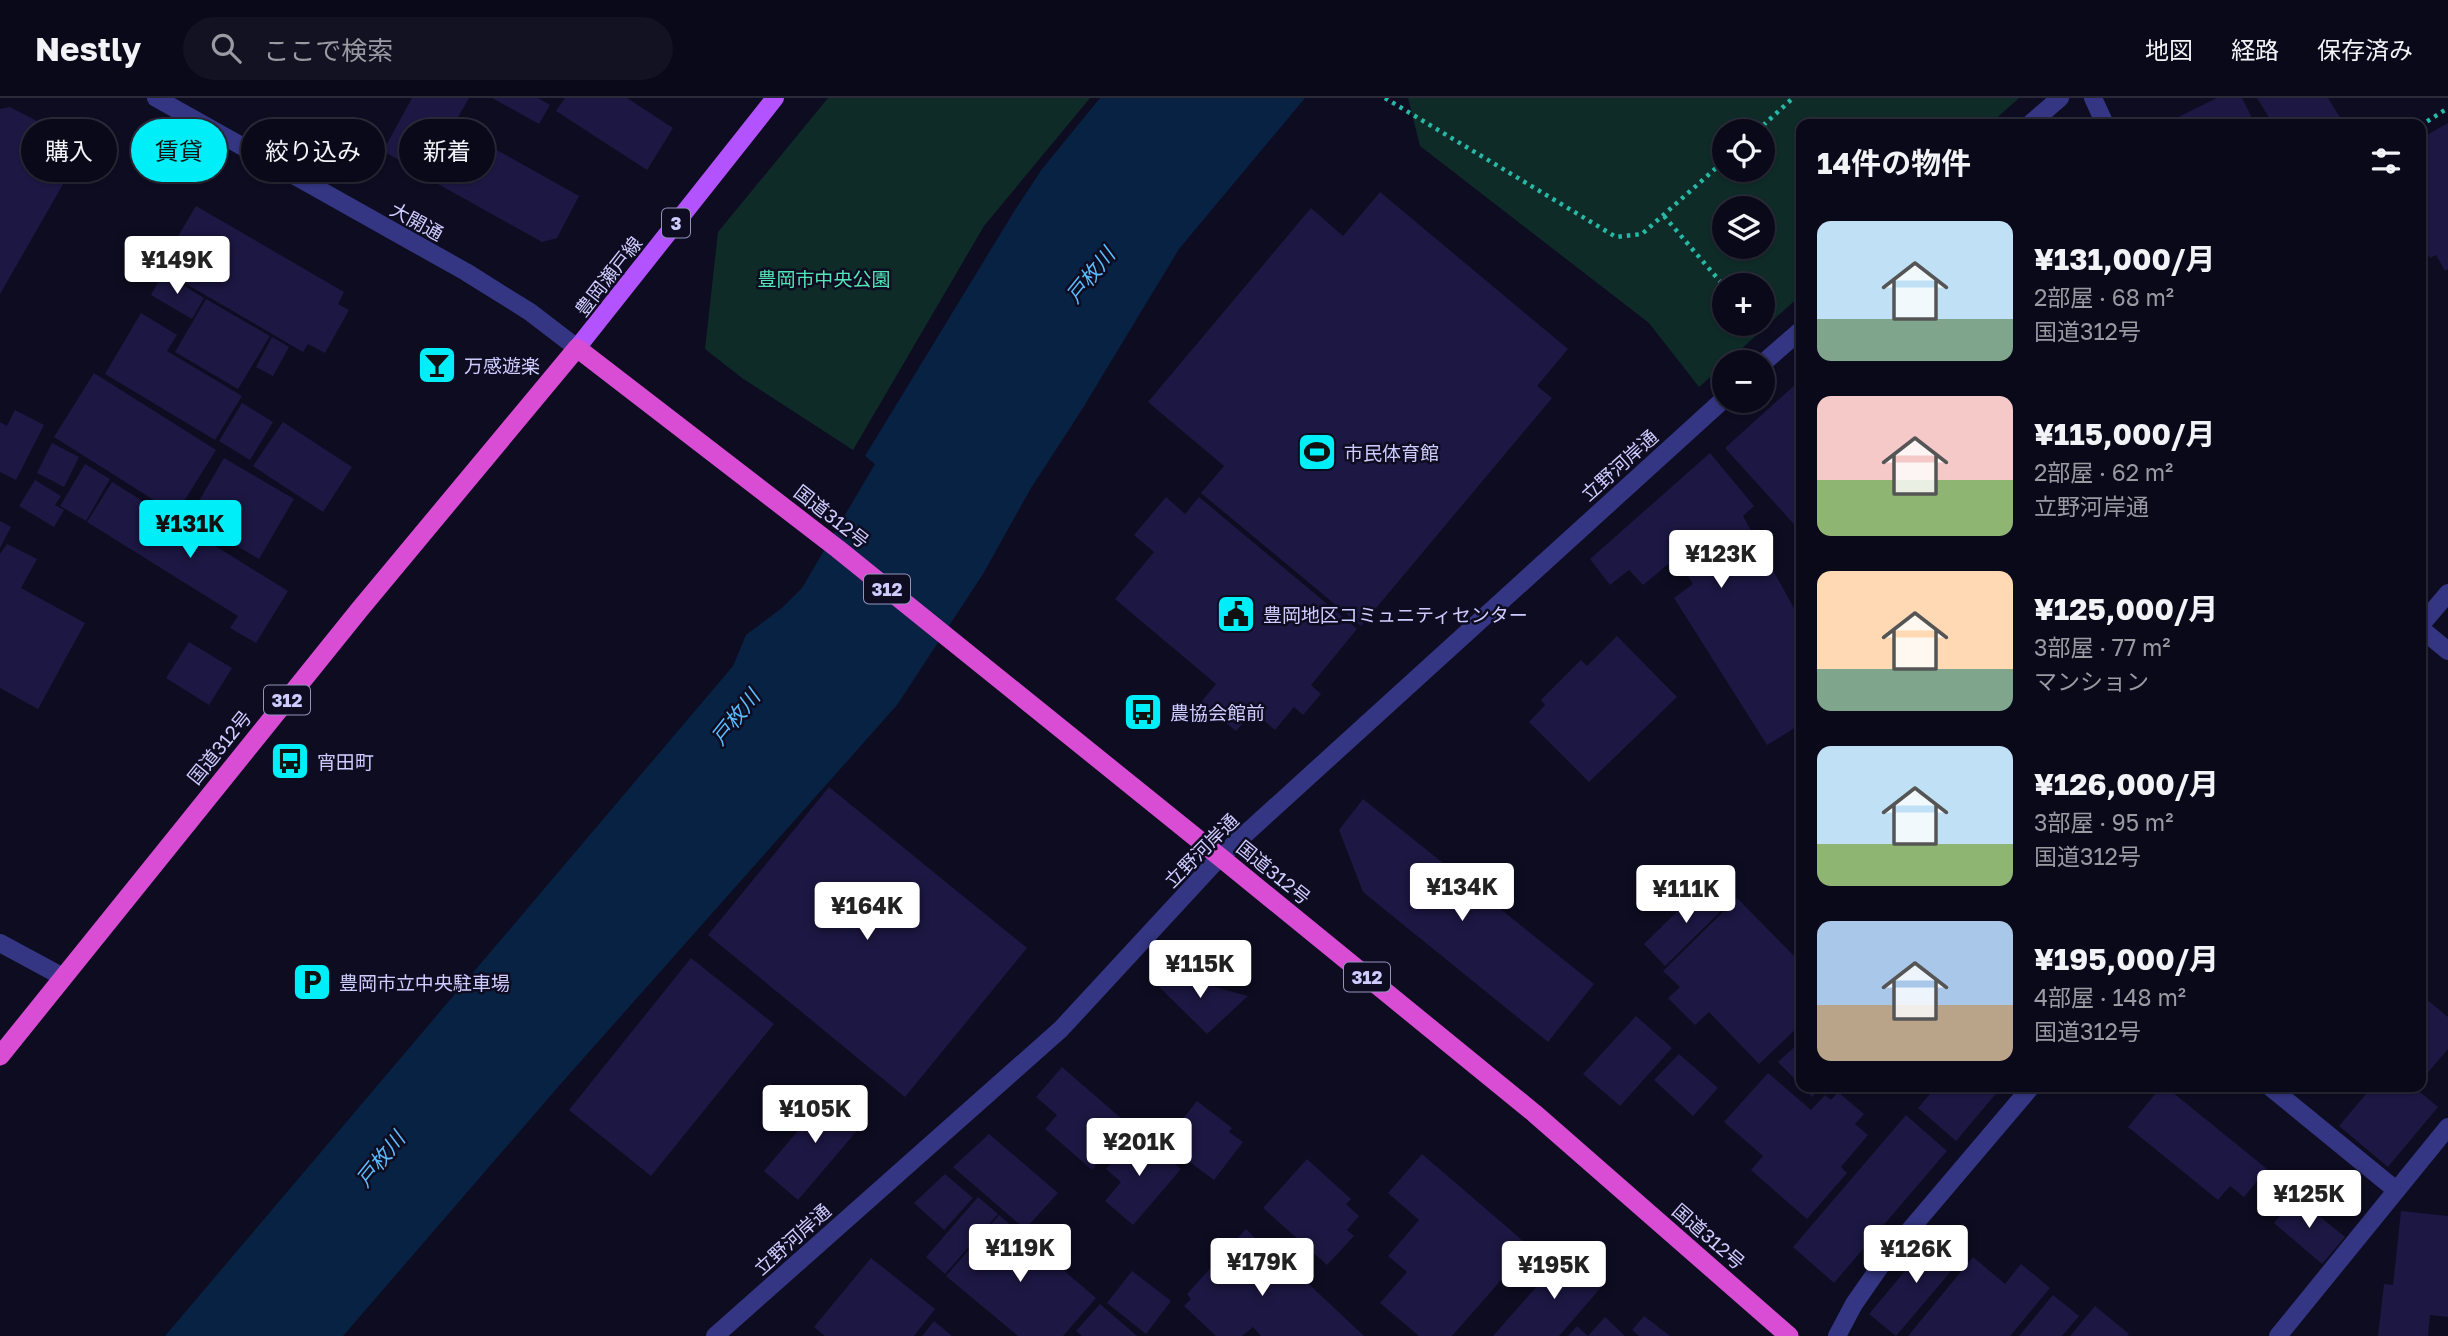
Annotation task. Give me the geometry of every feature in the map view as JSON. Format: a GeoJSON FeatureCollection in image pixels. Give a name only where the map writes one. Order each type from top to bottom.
{"type":"FeatureCollection","features":[{"type":"Feature","properties":{"kind":"highway","name":"国道312号"},"geometry":{"type":"LineString","coordinates":[[0,1056],[352,620],[577,348],[838,549],[1220,857],[1534,1113],[1789,1336]]}},
{"type":"Feature","properties":{"kind":"main road","name":"豊岡瀬戸線"},"geometry":{"type":"LineString","coordinates":[[577,348],[775,98]]}},
{"type":"Feature","properties":{"kind":"street","name":"大開通"},"geometry":{"type":"LineString","coordinates":[[156,98],[466,272],[530,312],[577,348]]}},
{"type":"Feature","properties":{"kind":"street"},"geometry":{"type":"LineString","coordinates":[[2036,119],[2060,98]]}},
{"type":"Feature","properties":{"kind":"street"},"geometry":{"type":"LineString","coordinates":[[2093,98],[2103,119]]}},
{"type":"Feature","properties":{"kind":"street"},"geometry":{"type":"LineString","coordinates":[[1775,355],[1796,339]]}},
{"type":"Feature","properties":{"kind":"street","name":"立野河岸通"},"geometry":{"type":"LineString","coordinates":[[715,1336],[1061,1029],[1220,857],[1712,410]]}},
{"type":"Feature","properties":{"kind":"street"},"geometry":{"type":"LineString","coordinates":[[2426,620],[2448,593]]}},
{"type":"Feature","properties":{"kind":"street"},"geometry":{"type":"LineString","coordinates":[[2426,632],[2448,651]]}},
{"type":"Feature","properties":{"kind":"street"},"geometry":{"type":"LineString","coordinates":[[0,943],[63,977]]}},
{"type":"Feature","properties":{"kind":"street"},"geometry":{"type":"LineString","coordinates":[[1837,1336],[1854,1304],[1886,1258],[2027,1092]]}},
{"type":"Feature","properties":{"kind":"street"},"geometry":{"type":"LineString","coordinates":[[2276,1092],[2396,1190]]}},
{"type":"Feature","properties":{"kind":"street"},"geometry":{"type":"LineString","coordinates":[[2278,1336],[2448,1126]]}},
{"type":"Feature","properties":{"kind":"path"},"geometry":{"type":"LineString","coordinates":[[1385,98],[1616,237],[1642,234],[1712,172]]}},
{"type":"Feature","properties":{"kind":"path"},"geometry":{"type":"LineString","coordinates":[[1770,119],[1793,98]]}},
{"type":"Feature","properties":{"kind":"path"},"geometry":{"type":"LineString","coordinates":[[2426,122],[2448,108]]}},
{"type":"Feature","properties":{"kind":"path"},"geometry":{"type":"LineString","coordinates":[[1664,216],[1713,273]]}},
{"type":"Feature","properties":{"kind":"green space","name":"豊岡市中央公園"},"geometry":{"type":"Polygon","coordinates":[[[828,98],[1090,98],[984,226],[853,450],[742,378],[705,349],[718,232],[828,98]]]}},
{"type":"Feature","properties":{"kind":"green space"},"geometry":{"type":"Polygon","coordinates":[[[1408,98],[2019,98],[1996,119],[1796,119],[1796,300],[1775,319],[1775,273],[1712,273],[1712,336],[1756,336],[1740,350],[1712,350],[1712,376],[1699,387],[1649,323],[1420,146],[1408,98]]]}},
{"type":"Feature","properties":{"kind":"water","name":"戸枚川"},"geometry":{"type":"Polygon","coordinates":[[[1100,98],[1305,98],[1179,249],[1031,488],[983,574],[897,705],[558,1087],[343,1336],[165,1336],[733,666],[746,635],[783,607],[802,588],[875,464],[865,456],[1015,210],[1042,169],[1100,98]]]}},
{"type":"Feature","properties":{"kind":"building"},"geometry":{"type":"Polygon","coordinates":[[[412,98],[469,98],[457,119],[401,119],[412,98]]]}},
{"type":"Feature","properties":{"kind":"building"},"geometry":{"type":"Polygon","coordinates":[[[492,98],[538,98],[550,105],[539,124],[492,98]]]}},
{"type":"Feature","properties":{"kind":"building"},"geometry":{"type":"Polygon","coordinates":[[[565,98],[627,98],[673,128],[647,170],[556,111],[565,98]]]}},
{"type":"Feature","properties":{"kind":"building"},"geometry":{"type":"Polygon","coordinates":[[[2217,98],[2242,98],[2252,119],[2174,119],[2217,98]]]}},
{"type":"Feature","properties":{"kind":"building"},"geometry":{"type":"Polygon","coordinates":[[[2257,98],[2328,98],[2341,119],[2298,119],[2270,119],[2257,98]]]}},
{"type":"Feature","properties":{"kind":"building"},"geometry":{"type":"Polygon","coordinates":[[[10,107],[33,119],[21,119],[21,182],[64,182],[0,294],[0,109],[10,107]]]}},
{"type":"Feature","properties":{"kind":"building"},"geometry":{"type":"Polygon","coordinates":[[[399,122],[399,160],[385,152],[399,122]]]}},
{"type":"Feature","properties":{"kind":"building"},"geometry":{"type":"Polygon","coordinates":[[[2448,123],[2448,269],[2445,271],[2436,255],[2430,258],[2426,251],[2426,136],[2448,123]]]}},
{"type":"Feature","properties":{"kind":"building"},"geometry":{"type":"Polygon","coordinates":[[[495,149],[579,196],[557,238],[542,242],[438,184],[495,182],[495,149]]]}},
{"type":"Feature","properties":{"kind":"building"},"geometry":{"type":"Polygon","coordinates":[[[1380,192],[1568,349],[1537,386],[1552,398],[1361,626],[1201,493],[1224,466],[1148,402],[1311,208],[1343,236],[1380,192]]]}},
{"type":"Feature","properties":{"kind":"building"},"geometry":{"type":"Polygon","coordinates":[[[196,206],[344,292],[338,304],[349,310],[325,353],[308,344],[303,352],[159,268],[196,206]]]}},
{"type":"Feature","properties":{"kind":"building"},"geometry":{"type":"Polygon","coordinates":[[[163,273],[204,298],[192,319],[151,295],[163,273]]]}},
{"type":"Feature","properties":{"kind":"building"},"geometry":{"type":"Polygon","coordinates":[[[206,299],[270,336],[238,389],[175,352],[206,299]]]}},
{"type":"Feature","properties":{"kind":"building"},"geometry":{"type":"Polygon","coordinates":[[[141,313],[177,335],[167,351],[242,396],[215,440],[105,374],[141,313]]]}},
{"type":"Feature","properties":{"kind":"building"},"geometry":{"type":"Polygon","coordinates":[[[272,337],[289,347],[273,376],[256,367],[272,337]]]}},
{"type":"Feature","properties":{"kind":"building"},"geometry":{"type":"Polygon","coordinates":[[[94,373],[216,450],[176,514],[54,437],[94,373]]]}},
{"type":"Feature","properties":{"kind":"building"},"geometry":{"type":"Polygon","coordinates":[[[1796,384],[1796,526],[1725,448],[1764,413],[1775,413],[1775,403],[1796,384]]]}},
{"type":"Feature","properties":{"kind":"building"},"geometry":{"type":"Polygon","coordinates":[[[242,403],[273,422],[250,460],[219,441],[242,403]]]}},
{"type":"Feature","properties":{"kind":"building"},"geometry":{"type":"Polygon","coordinates":[[[15,410],[44,425],[16,480],[0,472],[0,422],[7,426],[15,410]]]}},
{"type":"Feature","properties":{"kind":"building"},"geometry":{"type":"Polygon","coordinates":[[[283,422],[352,467],[323,512],[253,466],[283,422]]]}},
{"type":"Feature","properties":{"kind":"building"},"geometry":{"type":"Polygon","coordinates":[[[52,443],[79,457],[64,487],[37,473],[52,443]]]}},
{"type":"Feature","properties":{"kind":"building"},"geometry":{"type":"Polygon","coordinates":[[[1710,453],[1754,506],[1743,516],[1796,612],[1796,727],[1767,745],[1674,598],[1693,584],[1683,568],[1679,571],[1672,561],[1643,585],[1629,570],[1610,585],[1590,559],[1710,453]]]}},
{"type":"Feature","properties":{"kind":"building"},"geometry":{"type":"Polygon","coordinates":[[[224,458],[294,499],[259,559],[189,518],[224,458]]]}},
{"type":"Feature","properties":{"kind":"building"},"geometry":{"type":"Polygon","coordinates":[[[85,464],[110,479],[86,521],[60,506],[85,464]]]}},
{"type":"Feature","properties":{"kind":"building"},"geometry":{"type":"Polygon","coordinates":[[[35,480],[61,496],[55,505],[64,510],[54,527],[19,506],[35,480]]]}},
{"type":"Feature","properties":{"kind":"building"},"geometry":{"type":"Polygon","coordinates":[[[112,482],[288,591],[256,643],[230,628],[238,616],[87,522],[112,482]]]}},
{"type":"Feature","properties":{"kind":"building","name":"豊岡地区コミュニティセンター"},"geometry":{"type":"Polygon","coordinates":[[[1166,497],[1185,514],[1199,497],[1357,629],[1311,685],[1321,694],[1303,715],[1294,707],[1275,730],[1253,711],[1236,731],[1201,702],[1216,684],[1115,599],[1154,552],[1134,535],[1166,497]]]}},
{"type":"Feature","properties":{"kind":"building"},"geometry":{"type":"Polygon","coordinates":[[[0,521],[11,527],[0,548],[0,521]]]}},
{"type":"Feature","properties":{"kind":"building"},"geometry":{"type":"Polygon","coordinates":[[[7,544],[37,559],[21,588],[85,623],[38,709],[0,688],[0,554],[7,544]]]}},
{"type":"Feature","properties":{"kind":"building"},"geometry":{"type":"Polygon","coordinates":[[[1617,636],[1677,697],[1589,782],[1529,722],[1545,705],[1541,700],[1581,660],[1587,666],[1617,636]]]}},
{"type":"Feature","properties":{"kind":"building"},"geometry":{"type":"Polygon","coordinates":[[[189,642],[232,668],[209,705],[166,678],[189,642]]]}},
{"type":"Feature","properties":{"kind":"building"},"geometry":{"type":"Polygon","coordinates":[[[829,787],[1027,948],[905,1097],[708,935],[829,787]]]}},
{"type":"Feature","properties":{"kind":"building"},"geometry":{"type":"Polygon","coordinates":[[[1363,799],[1594,984],[1548,1042],[1363,892],[1339,830],[1363,799]]]}},
{"type":"Feature","properties":{"kind":"building"},"geometry":{"type":"Polygon","coordinates":[[[1706,883],[1727,905],[1665,966],[1644,944],[1706,883]]]}},
{"type":"Feature","properties":{"kind":"building"},"geometry":{"type":"Polygon","coordinates":[[[1737,898],[1796,958],[1796,1029],[1759,1064],[1709,1012],[1695,1025],[1668,998],[1680,987],[1663,971],[1737,898]]]}},
{"type":"Feature","properties":{"kind":"building"},"geometry":{"type":"Polygon","coordinates":[[[691,958],[774,1024],[651,1176],[569,1110],[691,958]]]}},
{"type":"Feature","properties":{"kind":"building"},"geometry":{"type":"Polygon","coordinates":[[[1160,972],[1248,996],[1207,1034],[1153,981],[1160,972]]]}},
{"type":"Feature","properties":{"kind":"building"},"geometry":{"type":"Polygon","coordinates":[[[2426,999],[2448,1017],[2448,1049],[2426,1075],[2426,999]]]}},
{"type":"Feature","properties":{"kind":"building"},"geometry":{"type":"Polygon","coordinates":[[[1636,1016],[1672,1048],[1620,1106],[1583,1074],[1636,1016]]]}},
{"type":"Feature","properties":{"kind":"building"},"geometry":{"type":"Polygon","coordinates":[[[1796,1046],[1796,1080],[1778,1062],[1796,1046]]]}},
{"type":"Feature","properties":{"kind":"building"},"geometry":{"type":"Polygon","coordinates":[[[1679,1054],[1718,1088],[1693,1116],[1654,1080],[1679,1054]]]}},
{"type":"Feature","properties":{"kind":"building"},"geometry":{"type":"Polygon","coordinates":[[[1062,1067],[1130,1126],[1092,1170],[1045,1129],[1057,1115],[1036,1097],[1062,1067]]]}},
{"type":"Feature","properties":{"kind":"building"},"geometry":{"type":"Polygon","coordinates":[[[1768,1073],[1811,1110],[1825,1095],[1831,1100],[1838,1092],[1864,1114],[1855,1124],[1868,1135],[1841,1167],[1847,1173],[1807,1219],[1751,1170],[1763,1156],[1724,1122],[1768,1073]]]}},
{"type":"Feature","properties":{"kind":"building"},"geometry":{"type":"Polygon","coordinates":[[[832,1090],[867,1119],[798,1200],[764,1171],[832,1090]]]}},
{"type":"Feature","properties":{"kind":"building"},"geometry":{"type":"Polygon","coordinates":[[[1932,1092],[1997,1092],[1956,1141],[1918,1108],[1932,1092]]]}},
{"type":"Feature","properties":{"kind":"building"},"geometry":{"type":"Polygon","coordinates":[[[2157,1092],[2172,1092],[2267,1169],[2244,1197],[2230,1186],[2218,1200],[2128,1127],[2157,1092]]]}},
{"type":"Feature","properties":{"kind":"building"},"geometry":{"type":"Polygon","coordinates":[[[2368,1092],[2420,1092],[2438,1107],[2388,1167],[2339,1126],[2368,1092]]]}},
{"type":"Feature","properties":{"kind":"building"},"geometry":{"type":"Polygon","coordinates":[[[1197,1101],[1232,1128],[1229,1132],[1243,1142],[1214,1180],[1164,1143],[1197,1101]]]}},
{"type":"Feature","properties":{"kind":"building"},"geometry":{"type":"Polygon","coordinates":[[[1906,1115],[1947,1151],[1834,1283],[1793,1247],[1906,1115]]]}},
{"type":"Feature","properties":{"kind":"building"},"geometry":{"type":"Polygon","coordinates":[[[1138,1132],[1181,1169],[1133,1225],[1105,1201],[1121,1182],[1106,1169],[1138,1132]]]}},
{"type":"Feature","properties":{"kind":"building"},"geometry":{"type":"Polygon","coordinates":[[[989,1134],[1058,1193],[1025,1229],[953,1167],[989,1134]]]}},
{"type":"Feature","properties":{"kind":"building"},"geometry":{"type":"Polygon","coordinates":[[[1422,1154],[1530,1247],[1452,1336],[1419,1336],[1380,1303],[1407,1272],[1388,1256],[1419,1220],[1388,1193],[1422,1154]]]}},
{"type":"Feature","properties":{"kind":"building"},"geometry":{"type":"Polygon","coordinates":[[[1307,1159],[1351,1199],[1346,1204],[1359,1216],[1347,1230],[1354,1236],[1327,1265],[1263,1208],[1307,1159]]]}},
{"type":"Feature","properties":{"kind":"building"},"geometry":{"type":"Polygon","coordinates":[[[945,1174],[973,1198],[944,1230],[914,1203],[945,1174]]]}},
{"type":"Feature","properties":{"kind":"building"},"geometry":{"type":"Polygon","coordinates":[[[978,1197],[998,1214],[945,1274],[926,1257],[978,1197]]]}},
{"type":"Feature","properties":{"kind":"building"},"geometry":{"type":"Polygon","coordinates":[[[2296,1197],[2345,1237],[2322,1264],[2274,1223],[2296,1197]]]}},
{"type":"Feature","properties":{"kind":"building"},"geometry":{"type":"Polygon","coordinates":[[[2401,1211],[2448,1216],[2448,1317],[2430,1315],[2428,1336],[2378,1336],[2384,1284],[2393,1285],[2401,1211]]]}},
{"type":"Feature","properties":{"kind":"building"},"geometry":{"type":"Polygon","coordinates":[[[999,1215],[1096,1298],[1063,1336],[1018,1336],[946,1276],[999,1215]]]}},
{"type":"Feature","properties":{"kind":"building"},"geometry":{"type":"Polygon","coordinates":[[[1246,1229],[1293,1275],[1296,1272],[1364,1336],[1261,1336],[1253,1327],[1242,1336],[1216,1336],[1184,1306],[1191,1299],[1187,1294],[1246,1229]]]}},
{"type":"Feature","properties":{"kind":"building"},"geometry":{"type":"Polygon","coordinates":[[[1936,1234],[1963,1257],[1896,1336],[1869,1314],[1936,1234]]]}},
{"type":"Feature","properties":{"kind":"building"},"geometry":{"type":"Polygon","coordinates":[[[1567,1252],[1604,1284],[1559,1336],[1493,1336],[1567,1252]]]}},
{"type":"Feature","properties":{"kind":"building"},"geometry":{"type":"Polygon","coordinates":[[[1973,1257],[2005,1284],[2021,1264],[2050,1288],[2010,1336],[1908,1336],[1973,1257]]]}},
{"type":"Feature","properties":{"kind":"building"},"geometry":{"type":"Polygon","coordinates":[[[871,1258],[935,1309],[914,1336],[825,1336],[814,1327],[871,1258]]]}},
{"type":"Feature","properties":{"kind":"building"},"geometry":{"type":"Polygon","coordinates":[[[1132,1271],[1171,1301],[1146,1334],[1107,1303],[1132,1271]]]}},
{"type":"Feature","properties":{"kind":"building"},"geometry":{"type":"Polygon","coordinates":[[[2053,1295],[2079,1316],[2062,1336],[2019,1336],[2053,1295]]]}},
{"type":"Feature","properties":{"kind":"building"},"geometry":{"type":"Polygon","coordinates":[[[1100,1304],[1137,1336],[1082,1336],[1076,1331],[1100,1304]]]}},
{"type":"Feature","properties":{"kind":"building"},"geometry":{"type":"Polygon","coordinates":[[[2095,1306],[2129,1334],[2070,1336],[2095,1306]]]}},
{"type":"Feature","properties":{"kind":"building"},"geometry":{"type":"Polygon","coordinates":[[[1644,1316],[1670,1336],[1639,1336],[1632,1330],[1644,1316]]]}},
{"type":"Feature","properties":{"kind":"building"},"geometry":{"type":"Polygon","coordinates":[[[1605,1317],[1625,1336],[1588,1336],[1605,1317]]]}},
{"type":"Feature","properties":{"kind":"building"},"geometry":{"type":"Polygon","coordinates":[[[934,1321],[952,1336],[922,1336],[934,1321]]]}},
{"type":"Feature","properties":{"kind":"building"},"geometry":{"type":"Polygon","coordinates":[[[1577,1326],[1588,1336],[1568,1336],[1577,1326]]]}},
{"type":"Feature","properties":{"kind":"place","name":"万感遊楽"},"geometry":{"type":"Point","coordinates":[437,365]}},
{"type":"Feature","properties":{"kind":"place","name":"市民体育館"},"geometry":{"type":"Point","coordinates":[1317,452]}},
{"type":"Feature","properties":{"kind":"place","name":"豊岡地区コミュニティセンター"},"geometry":{"type":"Point","coordinates":[1236,614]}},
{"type":"Feature","properties":{"kind":"place","name":"農協会館前"},"geometry":{"type":"Point","coordinates":[1143,712]}},
{"type":"Feature","properties":{"kind":"place","name":"宵田町"},"geometry":{"type":"Point","coordinates":[290,761]}},
{"type":"Feature","properties":{"kind":"place","name":"豊岡市立中央駐車場"},"geometry":{"type":"Point","coordinates":[312,982]}}]}
